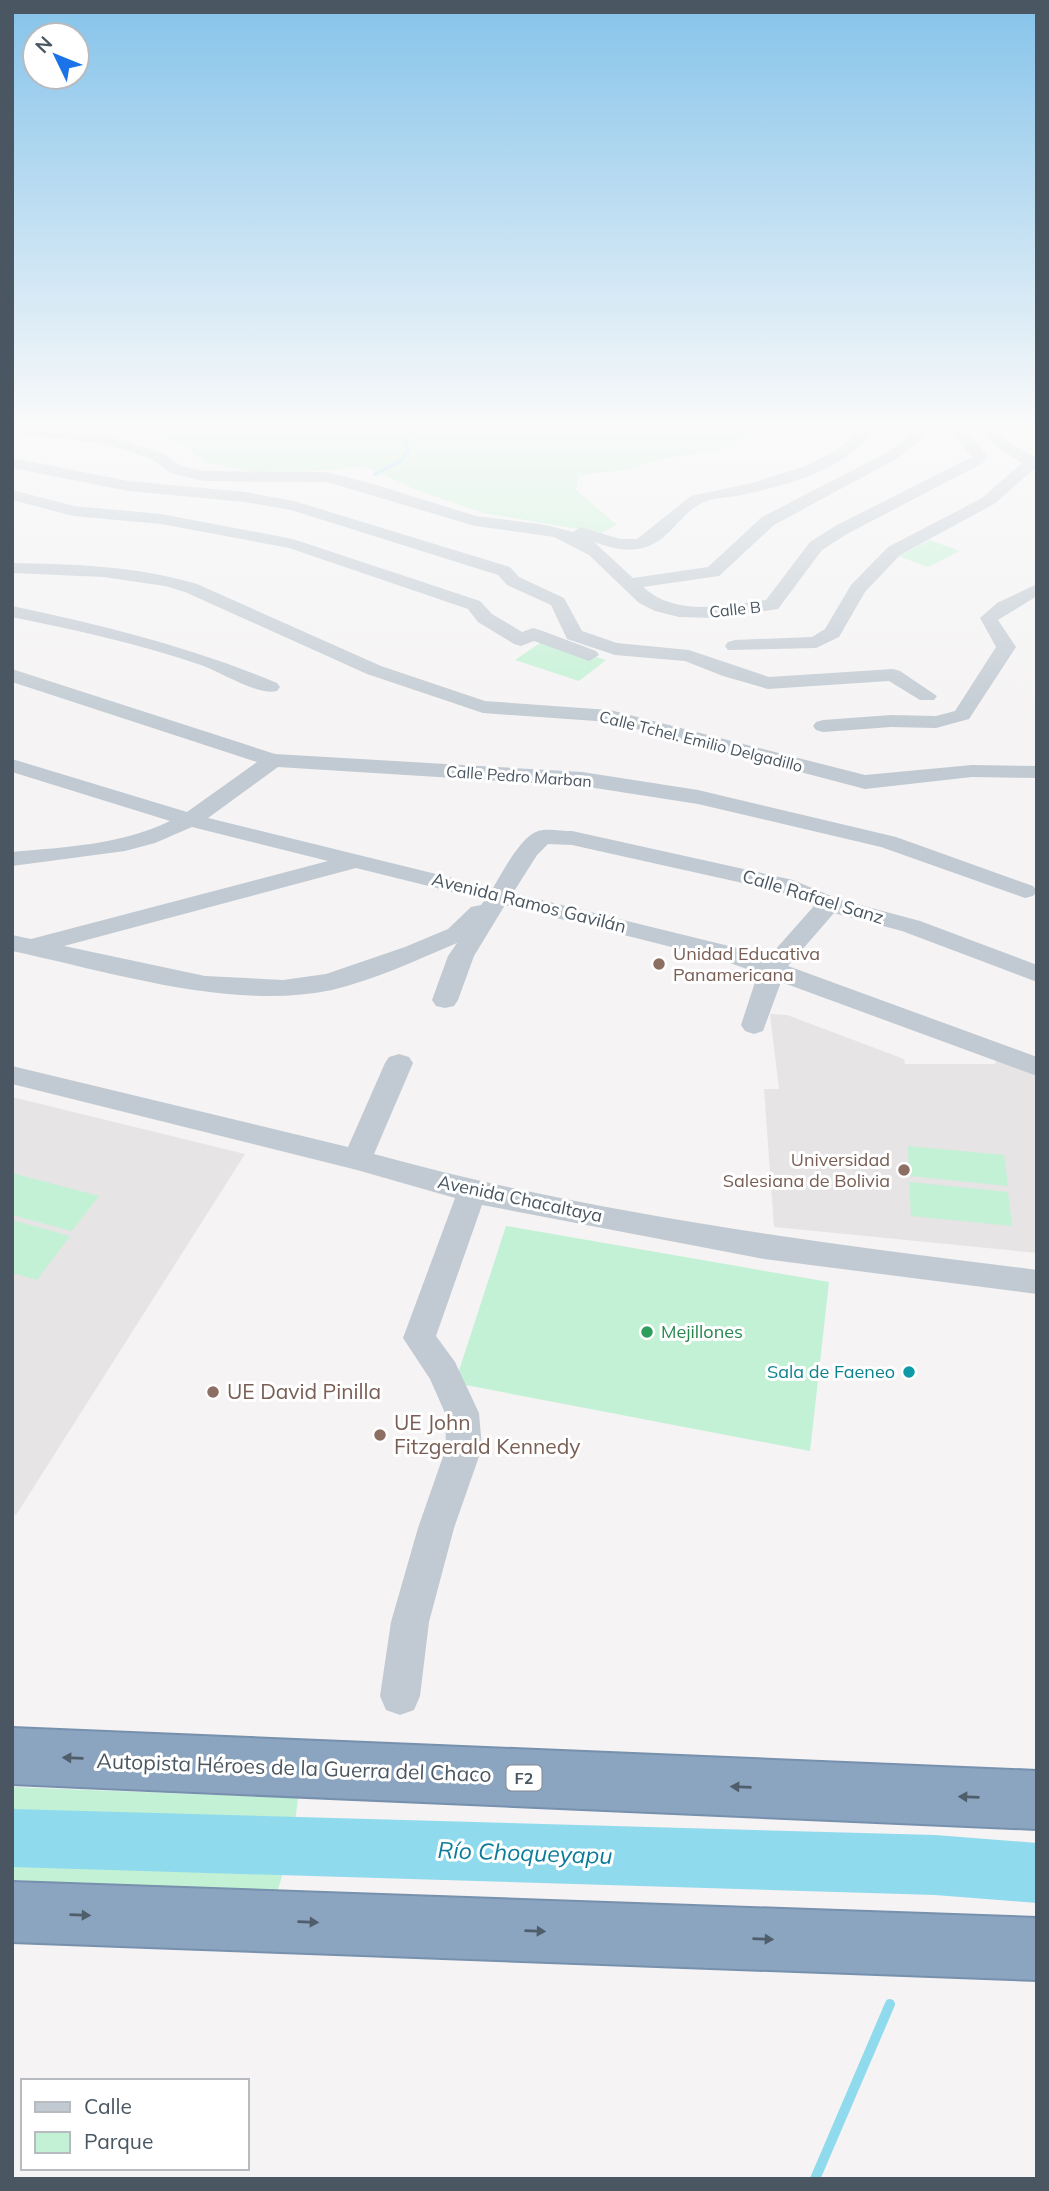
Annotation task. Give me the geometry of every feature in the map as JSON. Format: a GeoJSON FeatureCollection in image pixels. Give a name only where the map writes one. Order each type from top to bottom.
{"type":"FeatureCollection","features":[{"type":"Feature","properties":{"kind":"highway","name":"Autopista Héroes de la Guerra del Chaco"},"geometry":{"type":"LineString","coordinates":[[12,1756],[1037,1800]]}},
{"type":"Feature","properties":{"kind":"highway"},"geometry":{"type":"LineString","coordinates":[[12,1912],[1037,1950]]}},
{"type":"Feature","properties":{"kind":"street"},"geometry":{"type":"LineString","coordinates":[[215,529],[293,544],[474,605],[485,618],[521,640],[533,634],[600,658],[657,651]]}},
{"type":"Feature","properties":{"kind":"street"},"geometry":{"type":"LineString","coordinates":[[375,529],[504,572],[513,581],[558,602],[564,610],[571,631],[577,636],[615,649],[689,656],[768,683],[893,675],[927,696]]}},
{"type":"Feature","properties":{"kind":"street"},"geometry":{"type":"LineString","coordinates":[[548,529],[589,547],[613,565],[629,584],[713,572],[759,529]]}},
{"type":"Feature","properties":{"kind":"street"},"geometry":{"type":"LineString","coordinates":[[553,529],[570,530],[623,545],[644,542],[664,529]]}},
{"type":"Feature","properties":{"kind":"street","name":"Calle B"},"geometry":{"type":"LineString","coordinates":[[629,584],[652,603],[693,614],[772,605],[816,546],[842,529]]}},
{"type":"Feature","properties":{"kind":"street"},"geometry":{"type":"LineString","coordinates":[[735,646],[816,642],[825,639],[840,623],[857,589],[894,551],[935,529]]}},
{"type":"Feature","properties":{"kind":"street","name":"Calle Tchel. Emilio Delgadillo"},"geometry":{"type":"LineString","coordinates":[[12,568],[113,572],[166,579],[374,670],[483,707],[610,716],[865,782],[972,771],[1036,772]]}},
{"type":"Feature","properties":{"kind":"street"},"geometry":{"type":"LineString","coordinates":[[823,726],[891,721],[945,722],[962,715],[1006,646],[990,626],[989,618],[1003,607],[1037,589]]}},
{"type":"Feature","properties":{"kind":"street"},"geometry":{"type":"LineString","coordinates":[[12,611],[82,626],[208,661],[270,687]]}},
{"type":"Feature","properties":{"kind":"street","name":"Calle Pedro Marban"},"geometry":{"type":"LineString","coordinates":[[12,675],[272,760],[582,779],[698,797],[888,842],[1025,891]]}},
{"type":"Feature","properties":{"kind":"street"},"geometry":{"type":"LineString","coordinates":[[17,857],[79,854],[122,846],[190,820],[272,760]]}},
{"type":"Feature","properties":{"kind":"street","name":"Avenida Ramos Gavilán"},"geometry":{"type":"LineString","coordinates":[[12,765],[190,820],[727,953],[1037,1067]]}},
{"type":"Feature","properties":{"kind":"street","name":"Calle Rafael Sanz"},"geometry":{"type":"LineString","coordinates":[[498,895],[528,851],[542,837],[572,838],[785,885],[829,904],[911,926],[1037,974]]}},
{"type":"Feature","properties":{"kind":"street"},"geometry":{"type":"LineString","coordinates":[[22,945],[358,861]]}},
{"type":"Feature","properties":{"kind":"street"},"geometry":{"type":"LineString","coordinates":[[22,945],[205,984],[284,988],[330,982],[457,934],[498,895]]}},
{"type":"Feature","properties":{"kind":"street"},"geometry":{"type":"LineString","coordinates":[[445,1000],[461,956],[498,895]]}},
{"type":"Feature","properties":{"kind":"street"},"geometry":{"type":"LineString","coordinates":[[754,1025],[773,968],[829,904]]}},
{"type":"Feature","properties":{"kind":"street"},"geometry":{"type":"LineString","coordinates":[[357,1160],[399,1063]]}},
{"type":"Feature","properties":{"kind":"street","name":"Avenida Chacaltaya"},"geometry":{"type":"LineString","coordinates":[[12,1075],[357,1160],[472,1192],[764,1247],[1037,1282]]}},
{"type":"Feature","properties":{"kind":"street"},"geometry":{"type":"LineString","coordinates":[[400,1696],[410,1622],[436,1528],[464,1448],[462,1413],[443,1372],[419,1338],[472,1192]]}},
{"type":"Feature","properties":{"kind":"shaded area","name":"Universidad Salesiana de Bolivia"},"geometry":{"type":"Polygon","coordinates":[[[770,1014],[787,1015],[904,1059],[905,1064],[995,1064],[997,1058],[1037,1071],[1037,1253],[774,1227],[764,1089],[779,1089],[770,1014]]]}},
{"type":"Feature","properties":{"kind":"shaded area"},"geometry":{"type":"Polygon","coordinates":[[[12,1097],[245,1154],[16,1515],[12,1514],[12,1097]]]}},
{"type":"Feature","properties":{"kind":"green space"},"geometry":{"type":"Polygon","coordinates":[[[579,529],[609,529],[601,533],[579,529]]]}},
{"type":"Feature","properties":{"kind":"green space"},"geometry":{"type":"Polygon","coordinates":[[[930,540],[960,551],[928,567],[898,556],[930,540]]]}},
{"type":"Feature","properties":{"kind":"green space"},"geometry":{"type":"Polygon","coordinates":[[[543,641],[606,660],[579,681],[515,660],[543,641]]]}},
{"type":"Feature","properties":{"kind":"green space"},"geometry":{"type":"Polygon","coordinates":[[[908,1146],[1004,1155],[1008,1186],[909,1176],[908,1146]]]}},
{"type":"Feature","properties":{"kind":"green space"},"geometry":{"type":"Polygon","coordinates":[[[12,1173],[99,1196],[72,1231],[12,1215],[12,1173]]]}},
{"type":"Feature","properties":{"kind":"green space"},"geometry":{"type":"Polygon","coordinates":[[[909,1182],[1008,1192],[1012,1226],[911,1216],[909,1182]]]}},
{"type":"Feature","properties":{"kind":"green space"},"geometry":{"type":"Polygon","coordinates":[[[12,1220],[70,1236],[37,1280],[12,1273],[12,1220]]]}},
{"type":"Feature","properties":{"kind":"green space","name":"Mejillones"},"geometry":{"type":"Polygon","coordinates":[[[506,1226],[829,1282],[810,1451],[455,1383],[506,1226]]]}},
{"type":"Feature","properties":{"kind":"green space"},"geometry":{"type":"Polygon","coordinates":[[[12,1787],[298,1798],[295,1823],[12,1811],[12,1787]]]}},
{"type":"Feature","properties":{"kind":"green space"},"geometry":{"type":"Polygon","coordinates":[[[12,1848],[288,1855],[277,1893],[12,1880],[12,1848]]]}},
{"type":"Feature","properties":{"kind":"waterway","name":"Río Choqueyapu"},"geometry":{"type":"LineString","coordinates":[[12,1838],[935,1865],[1037,1873]]}},
{"type":"Feature","properties":{"kind":"waterway"},"geometry":{"type":"LineString","coordinates":[[815,2179],[890,2004]]}},
{"type":"Feature","properties":{"kind":"place","name":"Unidad Educativa Panamericana"},"geometry":{"type":"Point","coordinates":[659,964]}},
{"type":"Feature","properties":{"kind":"place","name":"Universidad Salesiana de Bolivia"},"geometry":{"type":"Point","coordinates":[904,1170]}},
{"type":"Feature","properties":{"kind":"place","name":"Mejillones"},"geometry":{"type":"Point","coordinates":[647,1332]}},
{"type":"Feature","properties":{"kind":"place","name":"Sala de Faeneo"},"geometry":{"type":"Point","coordinates":[909,1372]}},
{"type":"Feature","properties":{"kind":"place","name":"UE David Pinilla"},"geometry":{"type":"Point","coordinates":[213,1392]}},
{"type":"Feature","properties":{"kind":"place","name":"UE John Fitzgerald Kennedy"},"geometry":{"type":"Point","coordinates":[380,1435]}}]}
